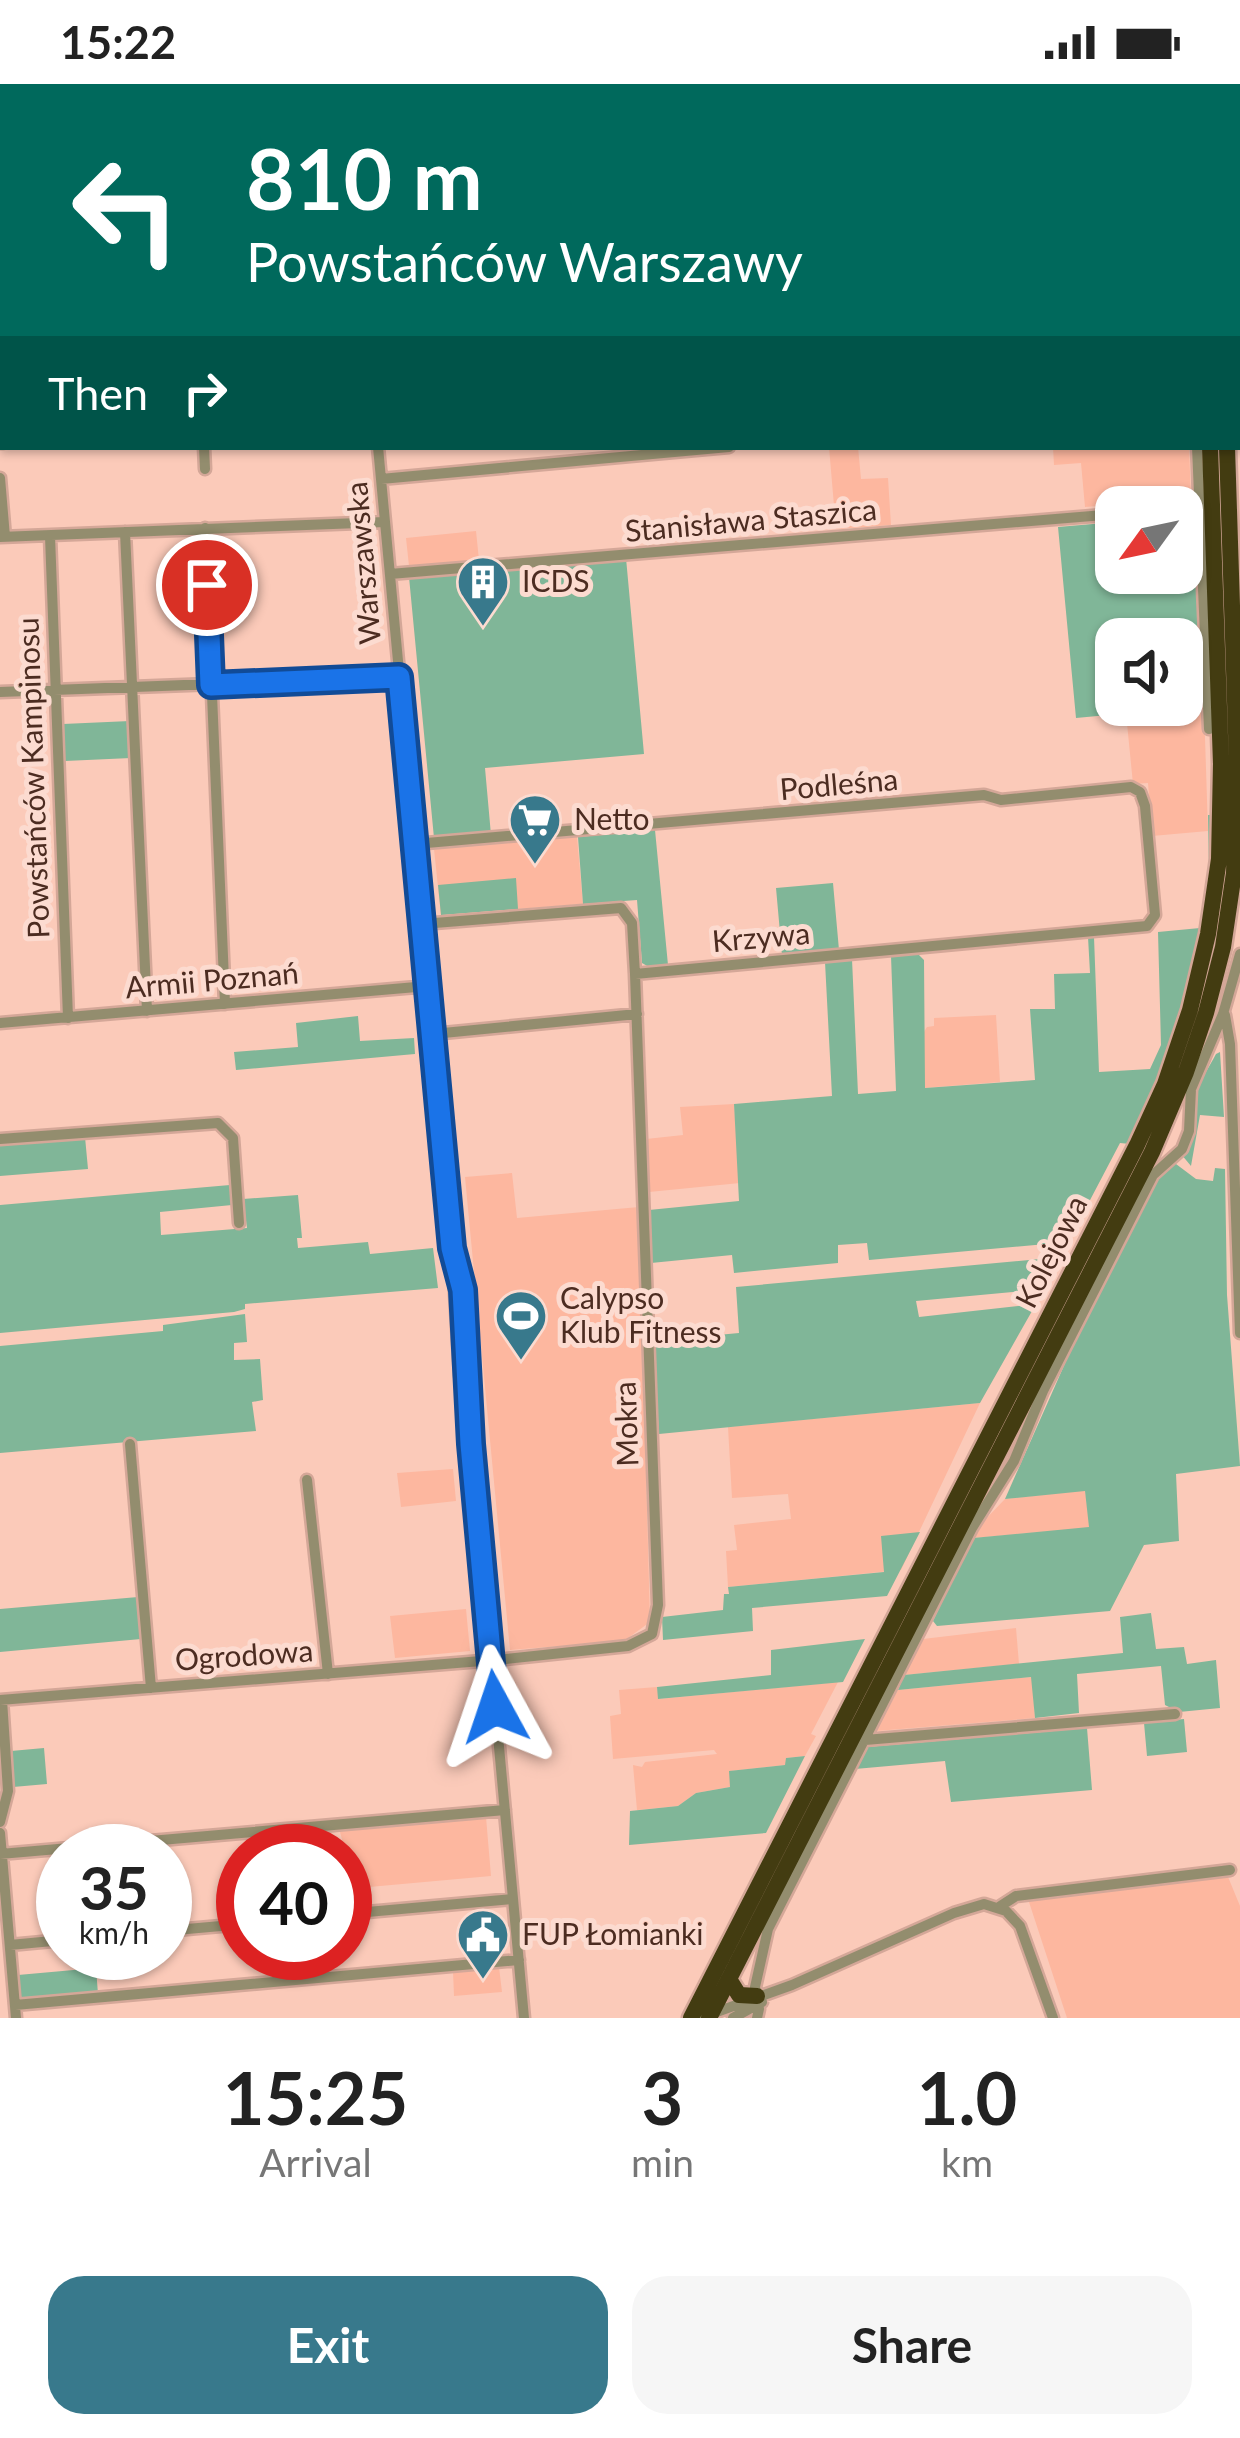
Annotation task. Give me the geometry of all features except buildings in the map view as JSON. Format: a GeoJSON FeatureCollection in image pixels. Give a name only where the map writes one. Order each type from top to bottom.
{"type":"FeatureCollection","features":[{"type":"Feature","properties":{"kind":"highway","name":"Kolejowa"},"geometry":{"type":"LineString","coordinates":[[691,2018],[1165,1084],[1190,1010],[1219,860],[1221,764],[1210,450]]}},
{"type":"Feature","properties":{"kind":"highway","name":"Kolejowa"},"geometry":{"type":"LineString","coordinates":[[707,2017],[1148,1173],[1200,1035],[1223,947],[1234,873],[1238,795],[1226,450]]}},
{"type":"Feature","properties":{"kind":"highway"},"geometry":{"type":"LineString","coordinates":[[1209,729],[1221,764]]}},
{"type":"Feature","properties":{"kind":"highway"},"geometry":{"type":"LineString","coordinates":[[1148,1173],[1190,1094]]}},
{"type":"Feature","properties":{"kind":"highway"},"geometry":{"type":"LineString","coordinates":[[729,1979],[739,1995],[758,2000]]}},
{"type":"Feature","properties":{"kind":"street"},"geometry":{"type":"LineString","coordinates":[[204,450],[205,469]]}},
{"type":"Feature","properties":{"kind":"street","name":"Warszawska"},"geometry":{"type":"LineString","coordinates":[[378,450],[452,1248],[463,1290],[471,1444],[524,2018]]}},
{"type":"Feature","properties":{"kind":"street"},"geometry":{"type":"LineString","coordinates":[[381,479],[696,450]]}},
{"type":"Feature","properties":{"kind":"street"},"geometry":{"type":"LineString","coordinates":[[1197,450],[1198,486]]}},
{"type":"Feature","properties":{"kind":"street"},"geometry":{"type":"LineString","coordinates":[[0,478],[3,537],[386,522]]}},
{"type":"Feature","properties":{"kind":"street","name":"Stanisława Staszica"},"geometry":{"type":"LineString","coordinates":[[390,574],[1095,516]]}},
{"type":"Feature","properties":{"kind":"street"},"geometry":{"type":"LineString","coordinates":[[205,528],[225,1004]]}},
{"type":"Feature","properties":{"kind":"street"},"geometry":{"type":"LineString","coordinates":[[125,532],[147,1011]]}},
{"type":"Feature","properties":{"kind":"street","name":"Powstańców Kampinosu"},"geometry":{"type":"LineString","coordinates":[[50,536],[68,1018]]}},
{"type":"Feature","properties":{"kind":"street"},"geometry":{"type":"LineString","coordinates":[[1203,594],[1209,729]]}},
{"type":"Feature","properties":{"kind":"street"},"geometry":{"type":"LineString","coordinates":[[0,692],[399,677]]}},
{"type":"Feature","properties":{"kind":"street","name":"Podleśna"},"geometry":{"type":"LineString","coordinates":[[415,844],[985,795],[1001,800],[1131,787],[1140,792],[1145,806],[1156,915]]}},
{"type":"Feature","properties":{"kind":"street"},"geometry":{"type":"LineString","coordinates":[[422,924],[621,908],[632,923],[635,974]]}},
{"type":"Feature","properties":{"kind":"street","name":"Krzywa"},"geometry":{"type":"LineString","coordinates":[[635,974],[1148,926],[1156,915]]}},
{"type":"Feature","properties":{"kind":"street"},"geometry":{"type":"LineString","coordinates":[[1190,1094],[1224,1012],[1240,954]]}},
{"type":"Feature","properties":{"kind":"street","name":"Mokra"},"geometry":{"type":"LineString","coordinates":[[491,1660],[628,1646],[642,1642],[654,1630],[658,1605],[635,974]]}},
{"type":"Feature","properties":{"kind":"street","name":"Armii Poznań"},"geometry":{"type":"LineString","coordinates":[[0,1023],[428,986]]}},
{"type":"Feature","properties":{"kind":"street"},"geometry":{"type":"LineString","coordinates":[[1224,1012],[1230,1044],[1240,1333]]}},
{"type":"Feature","properties":{"kind":"street"},"geometry":{"type":"LineString","coordinates":[[433,1034],[637,1013]]}},
{"type":"Feature","properties":{"kind":"street"},"geometry":{"type":"LineString","coordinates":[[0,1139],[213,1121],[231,1134],[239,1223]]}},
{"type":"Feature","properties":{"kind":"street"},"geometry":{"type":"LineString","coordinates":[[757,2018],[755,1987],[768,1929],[972,1528],[1014,1461],[1042,1390],[1148,1173]]}},
{"type":"Feature","properties":{"kind":"street"},"geometry":{"type":"LineString","coordinates":[[130,1444],[151,1688]]}},
{"type":"Feature","properties":{"kind":"street"},"geometry":{"type":"LineString","coordinates":[[307,1480],[328,1674]]}},
{"type":"Feature","properties":{"kind":"street","name":"Ogrodowa"},"geometry":{"type":"LineString","coordinates":[[1,1700],[491,1660]]}},
{"type":"Feature","properties":{"kind":"street"},"geometry":{"type":"LineString","coordinates":[[0,1822],[8,1790],[1,1700]]}},
{"type":"Feature","properties":{"kind":"street"},"geometry":{"type":"LineString","coordinates":[[865,1740],[1175,1714]]}},
{"type":"Feature","properties":{"kind":"street"},"geometry":{"type":"LineString","coordinates":[[0,1854],[505,1810]]}},
{"type":"Feature","properties":{"kind":"street"},"geometry":{"type":"LineString","coordinates":[[0,1833],[16,2011],[519,1960]]}},
{"type":"Feature","properties":{"kind":"street"},"geometry":{"type":"LineString","coordinates":[[999,1907],[1016,1896],[1230,1870]]}},
{"type":"Feature","properties":{"kind":"street"},"geometry":{"type":"LineString","coordinates":[[372,1912],[513,1899]]}},
{"type":"Feature","properties":{"kind":"street"},"geometry":{"type":"LineString","coordinates":[[707,2017],[984,1904],[1011,1915],[1024,1934],[1053,2018]]}},
{"type":"Feature","properties":{"kind":"street"},"geometry":{"type":"LineString","coordinates":[[10,1946],[36,1943]]}},
{"type":"Feature","properties":{"kind":"street"},"geometry":{"type":"LineString","coordinates":[[733,2018],[758,2000]]}},
{"type":"Feature","properties":{"kind":"shaded area"},"geometry":{"type":"Polygon","coordinates":[[[829,450],[858,450],[861,479],[888,478],[891,525],[836,529],[829,450]]]}},
{"type":"Feature","properties":{"kind":"shaded area"},"geometry":{"type":"Polygon","coordinates":[[[1053,450],[1189,450],[1191,486],[1095,486],[1095,506],[1085,507],[1081,463],[1054,465],[1053,450]]]}},
{"type":"Feature","properties":{"kind":"shaded area"},"geometry":{"type":"Polygon","coordinates":[[[476,531],[479,560],[409,566],[406,538],[476,531]]]}},
{"type":"Feature","properties":{"kind":"shaded area"},"geometry":{"type":"Polygon","coordinates":[[[1203,706],[1208,831],[1152,836],[1148,783],[1133,784],[1127,726],[1203,726],[1203,706]]]}},
{"type":"Feature","properties":{"kind":"shaded area"},"geometry":{"type":"Polygon","coordinates":[[[577,837],[583,904],[441,915],[434,849],[577,837]]]}},
{"type":"Feature","properties":{"kind":"shaded area"},"geometry":{"type":"Polygon","coordinates":[[[996,1015],[1000,1082],[924,1088],[922,1035],[934,1026],[934,1018],[996,1015]]]}},
{"type":"Feature","properties":{"kind":"shaded area"},"geometry":{"type":"Polygon","coordinates":[[[734,1104],[740,1183],[649,1192],[646,1139],[683,1135],[680,1107],[734,1104]]]}},
{"type":"Feature","properties":{"kind":"shaded area"},"geometry":{"type":"Polygon","coordinates":[[[512,1173],[517,1218],[639,1207],[650,1622],[624,1641],[510,1650],[465,1177],[512,1173]]]}},
{"type":"Feature","properties":{"kind":"shaded area"},"geometry":{"type":"Polygon","coordinates":[[[980,1403],[901,1570],[728,1587],[726,1551],[737,1550],[734,1525],[791,1519],[788,1494],[732,1498],[728,1427],[980,1403]]]}},
{"type":"Feature","properties":{"kind":"shaded area"},"geometry":{"type":"Polygon","coordinates":[[[453,1469],[456,1501],[401,1507],[397,1473],[453,1469]]]}},
{"type":"Feature","properties":{"kind":"shaded area"},"geometry":{"type":"Polygon","coordinates":[[[1085,1490],[1090,1528],[973,1538],[1005,1499],[1085,1490]]]}},
{"type":"Feature","properties":{"kind":"shaded area"},"geometry":{"type":"Polygon","coordinates":[[[466,1609],[470,1651],[395,1658],[390,1616],[466,1609]]]}},
{"type":"Feature","properties":{"kind":"shaded area"},"geometry":{"type":"Polygon","coordinates":[[[1016,1628],[1019,1664],[904,1675],[923,1639],[1016,1628]]]}},
{"type":"Feature","properties":{"kind":"shaded area"},"geometry":{"type":"Polygon","coordinates":[[[1032,1677],[1035,1718],[876,1731],[898,1690],[1032,1677]]]}},
{"type":"Feature","properties":{"kind":"shaded area"},"geometry":{"type":"Polygon","coordinates":[[[838,1682],[805,1756],[786,1758],[786,1765],[730,1771],[730,1787],[696,1793],[678,1806],[637,1810],[633,1765],[717,1754],[714,1750],[613,1759],[610,1716],[621,1714],[619,1690],[657,1687],[659,1699],[838,1682]]]}},
{"type":"Feature","properties":{"kind":"shaded area"},"geometry":{"type":"Polygon","coordinates":[[[486,1817],[491,1876],[372,1887],[372,1826],[486,1817]]]}},
{"type":"Feature","properties":{"kind":"shaded area"},"geometry":{"type":"Polygon","coordinates":[[[1226,1872],[1240,1906],[1240,2018],[1067,2018],[1028,1899],[1226,1872]]]}},
{"type":"Feature","properties":{"kind":"shaded area"},"geometry":{"type":"Polygon","coordinates":[[[499,1967],[502,1992],[454,1996],[453,1971],[499,1967]]]}},
{"type":"Feature","properties":{"kind":"green space"},"geometry":{"type":"Polygon","coordinates":[[[1095,524],[1095,594],[1198,594],[1199,618],[1095,618],[1095,716],[1076,718],[1058,527],[1095,524]]]}},
{"type":"Feature","properties":{"kind":"green space"},"geometry":{"type":"Polygon","coordinates":[[[626,558],[644,754],[485,768],[491,835],[434,838],[409,577],[626,558]]]}},
{"type":"Feature","properties":{"kind":"green space"},"geometry":{"type":"Polygon","coordinates":[[[130,721],[131,758],[65,761],[63,724],[130,721]]]}},
{"type":"Feature","properties":{"kind":"green space"},"geometry":{"type":"Polygon","coordinates":[[[1208,815],[1213,815],[1211,858],[1206,901],[1199,942],[1177,1024],[1130,1144],[1120,1143],[1068,1242],[869,1260],[867,1243],[838,1245],[838,1263],[734,1273],[732,1255],[651,1263],[649,1210],[739,1201],[734,1104],[832,1096],[825,962],[852,959],[858,1094],[896,1091],[891,956],[918,954],[924,960],[925,1088],[1035,1080],[1030,1009],[1055,1009],[1054,974],[1090,973],[1088,937],[1094,937],[1099,1072],[1150,1069],[1161,1045],[1158,932],[1200,928],[1209,871],[1208,815]]]}},
{"type":"Feature","properties":{"kind":"green space"},"geometry":{"type":"Polygon","coordinates":[[[655,830],[668,965],[649,967],[642,963],[637,900],[583,904],[578,837],[655,830]]]}},
{"type":"Feature","properties":{"kind":"green space"},"geometry":{"type":"Polygon","coordinates":[[[516,878],[518,909],[441,915],[438,885],[516,878]]]}},
{"type":"Feature","properties":{"kind":"green space"},"geometry":{"type":"Polygon","coordinates":[[[833,883],[839,950],[782,955],[776,888],[833,883]]]}},
{"type":"Feature","properties":{"kind":"green space"},"geometry":{"type":"Polygon","coordinates":[[[358,1016],[360,1041],[414,1038],[415,1054],[236,1070],[234,1052],[298,1047],[296,1023],[358,1016]]]}},
{"type":"Feature","properties":{"kind":"green space"},"geometry":{"type":"Polygon","coordinates":[[[1220,1052],[1224,1117],[1200,1115],[1191,1166],[1181,1154],[1193,1135],[1194,1099],[1220,1052]]]}},
{"type":"Feature","properties":{"kind":"green space"},"geometry":{"type":"Polygon","coordinates":[[[85,1137],[88,1169],[0,1176],[0,1144],[85,1137]]]}},
{"type":"Feature","properties":{"kind":"green space"},"geometry":{"type":"Polygon","coordinates":[[[1172,1161],[1196,1179],[1213,1181],[1215,1168],[1225,1169],[1227,1295],[1240,1466],[1176,1474],[1179,1541],[1144,1545],[1110,1611],[937,1626],[933,1621],[973,1538],[1089,1527],[1085,1491],[1005,1499],[1078,1334],[1161,1172],[1172,1161]]]}},
{"type":"Feature","properties":{"kind":"green space"},"geometry":{"type":"Polygon","coordinates":[[[230,1185],[232,1205],[160,1212],[161,1235],[247,1228],[243,1199],[298,1195],[302,1238],[297,1238],[298,1248],[368,1242],[370,1254],[433,1248],[438,1288],[245,1304],[245,1309],[234,1312],[0,1333],[0,1205],[230,1185]]]}},
{"type":"Feature","properties":{"kind":"green space"},"geometry":{"type":"Polygon","coordinates":[[[1061,1257],[1044,1289],[916,1301],[919,1317],[1036,1304],[980,1403],[659,1434],[653,1341],[739,1333],[736,1287],[1061,1257]]]}},
{"type":"Feature","properties":{"kind":"green space"},"geometry":{"type":"Polygon","coordinates":[[[245,1314],[247,1342],[234,1343],[234,1360],[260,1359],[263,1400],[252,1402],[256,1431],[0,1453],[0,1346],[163,1331],[163,1325],[245,1314]]]}},
{"type":"Feature","properties":{"kind":"green space"},"geometry":{"type":"Polygon","coordinates":[[[920,1532],[887,1596],[752,1608],[753,1631],[663,1640],[662,1617],[723,1610],[728,1587],[884,1572],[881,1536],[920,1532]]]}},
{"type":"Feature","properties":{"kind":"green space"},"geometry":{"type":"Polygon","coordinates":[[[138,1597],[141,1639],[0,1652],[0,1609],[138,1597]]]}},
{"type":"Feature","properties":{"kind":"green space"},"geometry":{"type":"Polygon","coordinates":[[[1151,1613],[1156,1649],[1184,1647],[1187,1664],[1216,1660],[1220,1708],[1179,1712],[1165,1705],[1161,1666],[1077,1674],[1079,1713],[1035,1718],[1031,1677],[898,1690],[904,1675],[1123,1653],[1120,1617],[1151,1613]]]}},
{"type":"Feature","properties":{"kind":"green space"},"geometry":{"type":"Polygon","coordinates":[[[865,1639],[843,1682],[658,1699],[657,1687],[771,1675],[771,1650],[865,1639]]]}},
{"type":"Feature","properties":{"kind":"green space"},"geometry":{"type":"Polygon","coordinates":[[[1184,1719],[1187,1752],[1147,1756],[1144,1723],[1184,1719]]]}},
{"type":"Feature","properties":{"kind":"green space"},"geometry":{"type":"Polygon","coordinates":[[[1087,1728],[1092,1790],[951,1802],[945,1761],[855,1769],[867,1747],[1087,1728]]]}},
{"type":"Feature","properties":{"kind":"green space"},"geometry":{"type":"Polygon","coordinates":[[[44,1748],[47,1784],[13,1787],[11,1751],[44,1748]]]}},
{"type":"Feature","properties":{"kind":"green space"},"geometry":{"type":"Polygon","coordinates":[[[805,1756],[766,1833],[629,1845],[630,1811],[678,1806],[696,1793],[730,1787],[729,1771],[785,1765],[786,1758],[805,1756]]]}},
{"type":"Feature","properties":{"kind":"green space"},"geometry":{"type":"Polygon","coordinates":[[[36,1973],[36,1980],[97,1980],[98,1994],[19,1999],[18,1975],[36,1973]]]}},
{"type":"Feature","properties":{"kind":"place","name":"ICDS"},"geometry":{"type":"Point","coordinates":[483,628]}},
{"type":"Feature","properties":{"kind":"place","name":"Netto"},"geometry":{"type":"Point","coordinates":[535,866]}},
{"type":"Feature","properties":{"kind":"place","name":"Calypso Klub Fitness"},"geometry":{"type":"Point","coordinates":[521,1362]}},
{"type":"Feature","properties":{"kind":"place","name":"FUP Łomianki"},"geometry":{"type":"Point","coordinates":[483,1981]}},
{"type":"Feature","properties":{"kind":"route"},"geometry":{"type":"LineString","coordinates":[[207,585],[211,685],[399,677],[452,1248],[463,1290],[471,1444],[495,1707]]}}]}
